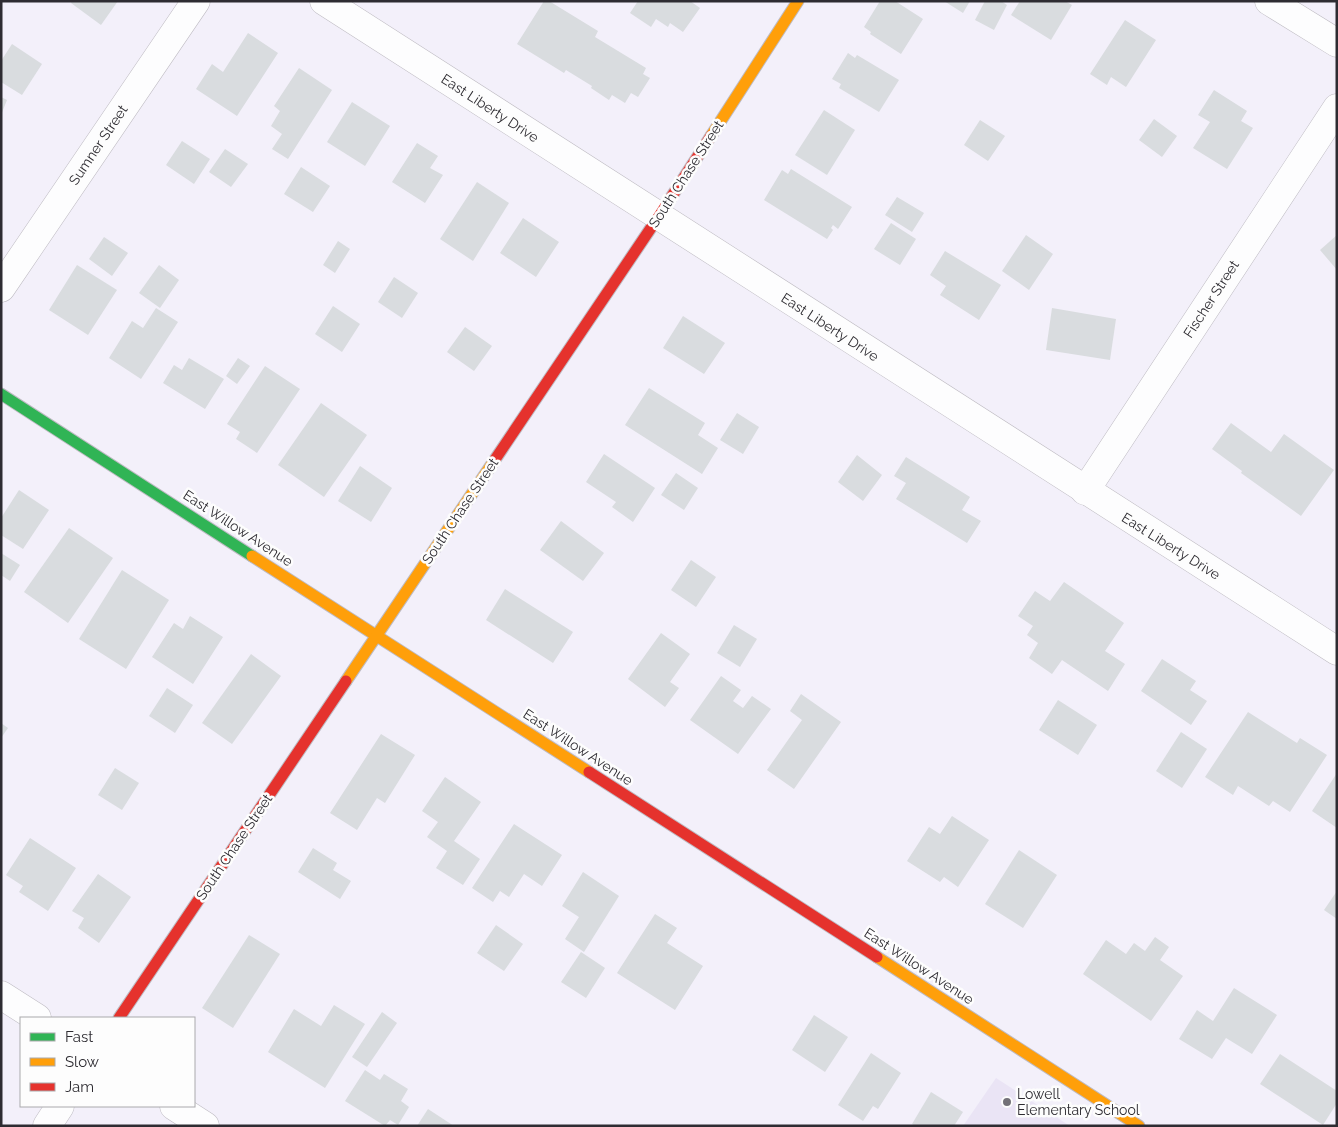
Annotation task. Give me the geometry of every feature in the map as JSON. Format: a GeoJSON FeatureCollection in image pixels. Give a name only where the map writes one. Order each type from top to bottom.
{"type":"FeatureCollection","features":[{"type":"Feature","properties":{"kind":"street","name":"Sumner Street"},"geometry":{"type":"LineString","coordinates":[[1,288],[196,1]]}},
{"type":"Feature","properties":{"kind":"street","name":"East Liberty Drive"},"geometry":{"type":"LineString","coordinates":[[324,1],[1337,651]]}},
{"type":"Feature","properties":{"kind":"street","name":"South Chase Street"},"geometry":{"type":"LineString","coordinates":[[120,1017],[659,216],[798,1]]}},
{"type":"Feature","properties":{"kind":"street"},"geometry":{"type":"LineString","coordinates":[[1269,1],[1337,43]]}},
{"type":"Feature","properties":{"kind":"street","name":"Fischer Street"},"geometry":{"type":"LineString","coordinates":[[1085,491],[1337,108]]}},
{"type":"Feature","properties":{"kind":"street","name":"East Willow Avenue"},"geometry":{"type":"LineString","coordinates":[[1,394],[1139,1126]]}},
{"type":"Feature","properties":{"kind":"street"},"geometry":{"type":"LineString","coordinates":[[1,995],[36,1017]]}},
{"type":"Feature","properties":{"kind":"street"},"geometry":{"type":"LineString","coordinates":[[47,1126],[59,1107]]}},
{"type":"Feature","properties":{"kind":"street"},"geometry":{"type":"LineString","coordinates":[[176,1107],[205,1126]]}},
{"type":"Feature","properties":{"kind":"shaded area","name":"Lowell Elementary School"},"geometry":{"type":"Polygon","coordinates":[[[996,1078],[1070,1126],[963,1126],[996,1078]]]}},
{"type":"Feature","properties":{"kind":"building"},"geometry":{"type":"Polygon","coordinates":[[[72,1],[118,1],[101,25],[71,3],[72,1]]]}},
{"type":"Feature","properties":{"kind":"building"},"geometry":{"type":"Polygon","coordinates":[[[544,1],[549,1],[598,31],[595,37],[646,68],[643,74],[650,78],[638,97],[631,93],[625,103],[612,95],[609,100],[591,88],[592,86],[566,70],[564,73],[517,44],[544,1]]]}},
{"type":"Feature","properties":{"kind":"building"},"geometry":{"type":"Polygon","coordinates":[[[638,1],[690,1],[700,8],[683,32],[670,23],[668,27],[656,19],[651,27],[630,13],[638,1]]]}},
{"type":"Feature","properties":{"kind":"building"},"geometry":{"type":"Polygon","coordinates":[[[880,1],[895,1],[923,19],[901,54],[870,34],[871,32],[864,27],[880,1]]]}},
{"type":"Feature","properties":{"kind":"building"},"geometry":{"type":"Polygon","coordinates":[[[944,1],[970,1],[963,13],[944,1]]]}},
{"type":"Feature","properties":{"kind":"building"},"geometry":{"type":"Polygon","coordinates":[[[985,1],[1001,1],[1007,5],[994,30],[975,20],[985,1]]]}},
{"type":"Feature","properties":{"kind":"building"},"geometry":{"type":"Polygon","coordinates":[[[1020,1],[1065,1],[1072,5],[1051,40],[1011,15],[1020,1]]]}},
{"type":"Feature","properties":{"kind":"building"},"geometry":{"type":"Polygon","coordinates":[[[1125,20],[1156,40],[1126,87],[1111,77],[1107,85],[1090,74],[1125,20]]]}},
{"type":"Feature","properties":{"kind":"building"},"geometry":{"type":"Polygon","coordinates":[[[248,33],[278,53],[237,116],[196,89],[212,64],[223,72],[248,33]]]}},
{"type":"Feature","properties":{"kind":"building"},"geometry":{"type":"Polygon","coordinates":[[[12,44],[42,64],[22,95],[1,82],[1,61],[12,44]]]}},
{"type":"Feature","properties":{"kind":"building"},"geometry":{"type":"Polygon","coordinates":[[[848,53],[855,58],[857,55],[899,80],[879,112],[839,88],[841,84],[832,79],[848,53]]]}},
{"type":"Feature","properties":{"kind":"building"},"geometry":{"type":"Polygon","coordinates":[[[299,68],[332,90],[288,159],[272,149],[282,134],[271,126],[280,111],[274,106],[299,68]]]}},
{"type":"Feature","properties":{"kind":"building"},"geometry":{"type":"Polygon","coordinates":[[[1214,90],[1247,111],[1241,121],[1253,128],[1227,169],[1193,148],[1210,122],[1198,115],[1214,90]]]}},
{"type":"Feature","properties":{"kind":"building"},"geometry":{"type":"Polygon","coordinates":[[[1,97],[7,100],[1,115],[1,97]]]}},
{"type":"Feature","properties":{"kind":"building"},"geometry":{"type":"Polygon","coordinates":[[[352,102],[390,126],[365,166],[327,142],[352,102]]]}},
{"type":"Feature","properties":{"kind":"building"},"geometry":{"type":"Polygon","coordinates":[[[824,110],[855,130],[827,175],[795,155],[824,110]]]}},
{"type":"Feature","properties":{"kind":"building"},"geometry":{"type":"Polygon","coordinates":[[[1154,119],[1177,136],[1162,157],[1139,140],[1154,119]]]}},
{"type":"Feature","properties":{"kind":"building"},"geometry":{"type":"Polygon","coordinates":[[[980,120],[1005,136],[988,161],[964,145],[980,120]]]}},
{"type":"Feature","properties":{"kind":"building"},"geometry":{"type":"Polygon","coordinates":[[[182,141],[210,159],[194,184],[166,165],[182,141]]]}},
{"type":"Feature","properties":{"kind":"building"},"geometry":{"type":"Polygon","coordinates":[[[417,143],[438,156],[430,168],[443,175],[425,203],[392,182],[417,143]]]}},
{"type":"Feature","properties":{"kind":"building"},"geometry":{"type":"Polygon","coordinates":[[[225,149],[248,164],[231,187],[209,172],[225,149]]]}},
{"type":"Feature","properties":{"kind":"building"},"geometry":{"type":"Polygon","coordinates":[[[301,167],[330,186],[313,212],[284,194],[301,167]]]}},
{"type":"Feature","properties":{"kind":"building"},"geometry":{"type":"Polygon","coordinates":[[[791,169],[852,207],[838,229],[833,225],[831,228],[833,230],[827,239],[764,200],[782,170],[788,174],[791,169]]]}},
{"type":"Feature","properties":{"kind":"building"},"geometry":{"type":"Polygon","coordinates":[[[477,182],[509,203],[473,261],[440,239],[477,182]]]}},
{"type":"Feature","properties":{"kind":"building"},"geometry":{"type":"Polygon","coordinates":[[[897,197],[924,213],[912,232],[885,215],[897,197]]]}},
{"type":"Feature","properties":{"kind":"building"},"geometry":{"type":"Polygon","coordinates":[[[523,218],[559,242],[536,277],[500,253],[523,218]]]}},
{"type":"Feature","properties":{"kind":"building"},"geometry":{"type":"Polygon","coordinates":[[[891,223],[916,239],[900,265],[874,249],[891,223]]]}},
{"type":"Feature","properties":{"kind":"building"},"geometry":{"type":"Polygon","coordinates":[[[1026,235],[1053,254],[1029,290],[1002,271],[1026,235]]]}},
{"type":"Feature","properties":{"kind":"building"},"geometry":{"type":"Polygon","coordinates":[[[1337,235],[1337,270],[1320,250],[1337,235]]]}},
{"type":"Feature","properties":{"kind":"building"},"geometry":{"type":"Polygon","coordinates":[[[104,237],[128,253],[112,276],[89,259],[104,237]]]}},
{"type":"Feature","properties":{"kind":"building"},"geometry":{"type":"Polygon","coordinates":[[[338,241],[350,249],[335,273],[323,265],[338,241]]]}},
{"type":"Feature","properties":{"kind":"building"},"geometry":{"type":"Polygon","coordinates":[[[945,251],[1001,285],[979,320],[940,295],[946,286],[930,275],[945,251]]]}},
{"type":"Feature","properties":{"kind":"building"},"geometry":{"type":"Polygon","coordinates":[[[77,265],[117,290],[88,335],[49,310],[77,265]]]}},
{"type":"Feature","properties":{"kind":"building"},"geometry":{"type":"Polygon","coordinates":[[[159,265],[179,280],[160,308],[139,293],[159,265]]]}},
{"type":"Feature","properties":{"kind":"building"},"geometry":{"type":"Polygon","coordinates":[[[394,277],[418,293],[402,318],[378,302],[394,277]]]}},
{"type":"Feature","properties":{"kind":"building"},"geometry":{"type":"Polygon","coordinates":[[[333,306],[360,324],[342,352],[315,334],[333,306]]]}},
{"type":"Feature","properties":{"kind":"building"},"geometry":{"type":"Polygon","coordinates":[[[156,308],[178,322],[141,379],[109,358],[132,321],[143,328],[156,308]]]}},
{"type":"Feature","properties":{"kind":"building"},"geometry":{"type":"Polygon","coordinates":[[[1052,308],[1116,319],[1110,360],[1046,350],[1052,308]]]}},
{"type":"Feature","properties":{"kind":"building"},"geometry":{"type":"Polygon","coordinates":[[[683,316],[725,343],[704,374],[663,348],[683,316]]]}},
{"type":"Feature","properties":{"kind":"building"},"geometry":{"type":"Polygon","coordinates":[[[465,327],[492,346],[474,371],[447,352],[465,327]]]}},
{"type":"Feature","properties":{"kind":"building"},"geometry":{"type":"Polygon","coordinates":[[[189,358],[224,379],[205,409],[163,383],[174,365],[182,370],[189,358]]]}},
{"type":"Feature","properties":{"kind":"building"},"geometry":{"type":"Polygon","coordinates":[[[238,358],[250,366],[237,384],[226,376],[238,358]]]}},
{"type":"Feature","properties":{"kind":"building"},"geometry":{"type":"Polygon","coordinates":[[[265,366],[300,389],[257,453],[236,439],[240,432],[227,424],[265,366]]]}},
{"type":"Feature","properties":{"kind":"building"},"geometry":{"type":"Polygon","coordinates":[[[649,388],[705,423],[698,435],[718,448],[702,474],[625,425],[649,388]]]}},
{"type":"Feature","properties":{"kind":"building"},"geometry":{"type":"Polygon","coordinates":[[[321,403],[367,435],[324,497],[278,465],[321,403]]]}},
{"type":"Feature","properties":{"kind":"building"},"geometry":{"type":"Polygon","coordinates":[[[737,413],[759,427],[743,454],[720,440],[737,413]]]}},
{"type":"Feature","properties":{"kind":"building"},"geometry":{"type":"Polygon","coordinates":[[[1231,423],[1271,452],[1284,434],[1334,470],[1301,516],[1241,473],[1242,471],[1212,449],[1231,423]]]}},
{"type":"Feature","properties":{"kind":"building"},"geometry":{"type":"Polygon","coordinates":[[[604,454],[655,488],[633,522],[612,507],[616,502],[586,482],[604,454]]]}},
{"type":"Feature","properties":{"kind":"building"},"geometry":{"type":"Polygon","coordinates":[[[857,455],[882,475],[863,501],[838,482],[857,455]]]}},
{"type":"Feature","properties":{"kind":"building"},"geometry":{"type":"Polygon","coordinates":[[[906,457],[970,497],[962,510],[981,521],[967,543],[896,499],[906,483],[894,476],[906,457]]]}},
{"type":"Feature","properties":{"kind":"building"},"geometry":{"type":"Polygon","coordinates":[[[360,466],[392,488],[371,522],[338,501],[360,466]]]}},
{"type":"Feature","properties":{"kind":"building"},"geometry":{"type":"Polygon","coordinates":[[[676,473],[698,488],[684,510],[661,495],[676,473]]]}},
{"type":"Feature","properties":{"kind":"building"},"geometry":{"type":"Polygon","coordinates":[[[19,490],[49,510],[23,549],[1,535],[1,518],[19,490]]]}},
{"type":"Feature","properties":{"kind":"building"},"geometry":{"type":"Polygon","coordinates":[[[561,521],[604,553],[583,581],[540,550],[561,521]]]}},
{"type":"Feature","properties":{"kind":"building"},"geometry":{"type":"Polygon","coordinates":[[[69,528],[113,558],[68,623],[24,592],[69,528]]]}},
{"type":"Feature","properties":{"kind":"building"},"geometry":{"type":"Polygon","coordinates":[[[1,553],[20,565],[10,581],[1,575],[1,553]]]}},
{"type":"Feature","properties":{"kind":"building"},"geometry":{"type":"Polygon","coordinates":[[[691,560],[716,577],[696,607],[671,590],[691,560]]]}},
{"type":"Feature","properties":{"kind":"building"},"geometry":{"type":"Polygon","coordinates":[[[122,570],[169,600],[126,669],[79,639],[122,570]]]}},
{"type":"Feature","properties":{"kind":"building"},"geometry":{"type":"Polygon","coordinates":[[[1064,582],[1124,623],[1105,651],[1125,664],[1108,691],[1062,660],[1052,674],[1029,658],[1038,643],[1027,635],[1033,626],[1018,616],[1035,591],[1050,601],[1064,582]]]}},
{"type":"Feature","properties":{"kind":"building"},"geometry":{"type":"Polygon","coordinates":[[[505,589],[573,632],[553,663],[486,620],[505,589]]]}},
{"type":"Feature","properties":{"kind":"building"},"geometry":{"type":"Polygon","coordinates":[[[190,616],[223,637],[193,684],[152,657],[174,623],[183,629],[190,616]]]}},
{"type":"Feature","properties":{"kind":"building"},"geometry":{"type":"Polygon","coordinates":[[[734,625],[757,639],[740,667],[717,653],[734,625]]]}},
{"type":"Feature","properties":{"kind":"building"},"geometry":{"type":"Polygon","coordinates":[[[661,633],[690,654],[670,682],[679,688],[665,707],[628,679],[661,633]]]}},
{"type":"Feature","properties":{"kind":"building"},"geometry":{"type":"Polygon","coordinates":[[[251,654],[281,676],[232,744],[202,723],[251,654]]]}},
{"type":"Feature","properties":{"kind":"building"},"geometry":{"type":"Polygon","coordinates":[[[1162,659],[1196,681],[1190,690],[1207,701],[1191,725],[1141,691],[1162,659]]]}},
{"type":"Feature","properties":{"kind":"building"},"geometry":{"type":"Polygon","coordinates":[[[721,676],[741,690],[733,701],[743,708],[752,696],[771,709],[738,754],[690,720],[721,676]]]}},
{"type":"Feature","properties":{"kind":"building"},"geometry":{"type":"Polygon","coordinates":[[[167,688],[193,705],[175,733],[149,716],[167,688]]]}},
{"type":"Feature","properties":{"kind":"building"},"geometry":{"type":"Polygon","coordinates":[[[801,694],[841,722],[794,789],[767,770],[802,720],[790,711],[801,694]]]}},
{"type":"Feature","properties":{"kind":"building"},"geometry":{"type":"Polygon","coordinates":[[[1058,700],[1097,725],[1078,755],[1039,730],[1058,700]]]}},
{"type":"Feature","properties":{"kind":"building"},"geometry":{"type":"Polygon","coordinates":[[[1248,712],[1297,743],[1300,738],[1327,755],[1290,812],[1273,801],[1269,806],[1238,786],[1233,795],[1205,777],[1248,712]]]}},
{"type":"Feature","properties":{"kind":"building"},"geometry":{"type":"Polygon","coordinates":[[[1,723],[8,728],[1,738],[1,723]]]}},
{"type":"Feature","properties":{"kind":"building"},"geometry":{"type":"Polygon","coordinates":[[[1181,732],[1207,749],[1182,788],[1156,771],[1181,732]]]}},
{"type":"Feature","properties":{"kind":"building"},"geometry":{"type":"Polygon","coordinates":[[[381,734],[415,755],[385,803],[377,798],[357,830],[330,813],[381,734]]]}},
{"type":"Feature","properties":{"kind":"building"},"geometry":{"type":"Polygon","coordinates":[[[115,768],[139,783],[122,810],[98,795],[115,768]]]}},
{"type":"Feature","properties":{"kind":"building"},"geometry":{"type":"Polygon","coordinates":[[[1337,773],[1337,828],[1312,811],[1337,773]]]}},
{"type":"Feature","properties":{"kind":"building"},"geometry":{"type":"Polygon","coordinates":[[[445,777],[481,802],[454,841],[480,859],[463,885],[436,868],[447,851],[427,837],[438,822],[422,811],[445,777]]]}},
{"type":"Feature","properties":{"kind":"building"},"geometry":{"type":"Polygon","coordinates":[[[952,816],[989,840],[958,887],[944,877],[940,882],[907,861],[929,827],[940,834],[952,816]]]}},
{"type":"Feature","properties":{"kind":"building"},"geometry":{"type":"Polygon","coordinates":[[[514,824],[562,855],[542,886],[524,874],[509,897],[500,891],[493,902],[472,888],[514,824]]]}},
{"type":"Feature","properties":{"kind":"building"},"geometry":{"type":"Polygon","coordinates":[[[30,838],[76,868],[48,911],[19,892],[23,886],[6,875],[30,838]]]}},
{"type":"Feature","properties":{"kind":"building"},"geometry":{"type":"Polygon","coordinates":[[[313,848],[337,863],[333,870],[351,881],[340,899],[298,872],[313,848]]]}},
{"type":"Feature","properties":{"kind":"building"},"geometry":{"type":"Polygon","coordinates":[[[1019,850],[1057,875],[1023,928],[985,904],[1019,850]]]}},
{"type":"Feature","properties":{"kind":"building"},"geometry":{"type":"Polygon","coordinates":[[[583,872],[619,896],[584,952],[565,939],[579,917],[562,906],[583,872]]]}},
{"type":"Feature","properties":{"kind":"building"},"geometry":{"type":"Polygon","coordinates":[[[98,874],[131,897],[99,943],[78,928],[84,918],[72,911],[98,874]]]}},
{"type":"Feature","properties":{"kind":"building"},"geometry":{"type":"Polygon","coordinates":[[[1337,891],[1337,919],[1324,910],[1337,891]]]}},
{"type":"Feature","properties":{"kind":"building"},"geometry":{"type":"Polygon","coordinates":[[[655,914],[677,928],[667,943],[703,966],[675,1010],[617,973],[655,914]]]}},
{"type":"Feature","properties":{"kind":"building"},"geometry":{"type":"Polygon","coordinates":[[[496,925],[523,944],[504,971],[477,953],[496,925]]]}},
{"type":"Feature","properties":{"kind":"building"},"geometry":{"type":"Polygon","coordinates":[[[249,935],[280,954],[233,1028],[202,1008],[249,935]]]}},
{"type":"Feature","properties":{"kind":"building"},"geometry":{"type":"Polygon","coordinates":[[[1155,937],[1169,947],[1160,960],[1183,976],[1151,1021],[1083,974],[1106,940],[1126,954],[1134,943],[1145,951],[1155,937]]]}},
{"type":"Feature","properties":{"kind":"building"},"geometry":{"type":"Polygon","coordinates":[[[581,952],[605,968],[586,998],[561,982],[581,952]]]}},
{"type":"Feature","properties":{"kind":"building"},"geometry":{"type":"Polygon","coordinates":[[[1234,988],[1277,1015],[1252,1054],[1226,1038],[1212,1059],[1179,1039],[1197,1010],[1213,1021],[1234,988]]]}},
{"type":"Feature","properties":{"kind":"building"},"geometry":{"type":"Polygon","coordinates":[[[334,1005],[365,1024],[325,1088],[268,1052],[294,1009],[321,1026],[334,1005]]]}},
{"type":"Feature","properties":{"kind":"building"},"geometry":{"type":"Polygon","coordinates":[[[382,1012],[397,1023],[367,1067],[352,1057],[382,1012]]]}},
{"type":"Feature","properties":{"kind":"building"},"geometry":{"type":"Polygon","coordinates":[[[814,1015],[848,1037],[825,1072],[792,1050],[814,1015]]]}},
{"type":"Feature","properties":{"kind":"building"},"geometry":{"type":"Polygon","coordinates":[[[871,1053],[901,1073],[878,1109],[873,1106],[863,1121],[838,1105],[871,1053]]]}},
{"type":"Feature","properties":{"kind":"building"},"geometry":{"type":"Polygon","coordinates":[[[1280,1054],[1337,1091],[1337,1103],[1323,1125],[1260,1084],[1280,1054]]]}},
{"type":"Feature","properties":{"kind":"building"},"geometry":{"type":"Polygon","coordinates":[[[365,1070],[380,1080],[384,1074],[408,1089],[401,1101],[409,1107],[398,1125],[390,1120],[385,1126],[345,1101],[365,1070]]]}},
{"type":"Feature","properties":{"kind":"building"},"geometry":{"type":"Polygon","coordinates":[[[931,1092],[963,1112],[954,1126],[915,1126],[912,1124],[931,1092]]]}},
{"type":"Feature","properties":{"kind":"building"},"geometry":{"type":"Polygon","coordinates":[[[428,1109],[454,1126],[417,1126],[428,1109]]]}},
{"type":"Feature","properties":{"kind":"traffic: fast"},"geometry":{"type":"LineString","coordinates":[[1,394],[252,556]]}},
{"type":"Feature","properties":{"kind":"traffic: slow"},"geometry":{"type":"LineString","coordinates":[[711,136],[798,1]]}},
{"type":"Feature","properties":{"kind":"traffic: slow"},"geometry":{"type":"LineString","coordinates":[[346,681],[494,461]]}},
{"type":"Feature","properties":{"kind":"traffic: slow"},"geometry":{"type":"LineString","coordinates":[[252,556],[589,772]]}},
{"type":"Feature","properties":{"kind":"traffic: slow"},"geometry":{"type":"LineString","coordinates":[[877,957],[1139,1126]]}},
{"type":"Feature","properties":{"kind":"traffic: jam"},"geometry":{"type":"LineString","coordinates":[[494,461],[711,136]]}},
{"type":"Feature","properties":{"kind":"traffic: jam"},"geometry":{"type":"LineString","coordinates":[[120,1017],[346,681]]}},
{"type":"Feature","properties":{"kind":"traffic: jam"},"geometry":{"type":"LineString","coordinates":[[589,772],[877,957]]}},
{"type":"Feature","properties":{"kind":"place","name":"Lowell Elementary School"},"geometry":{"type":"Point","coordinates":[1007,1102]}}]}
